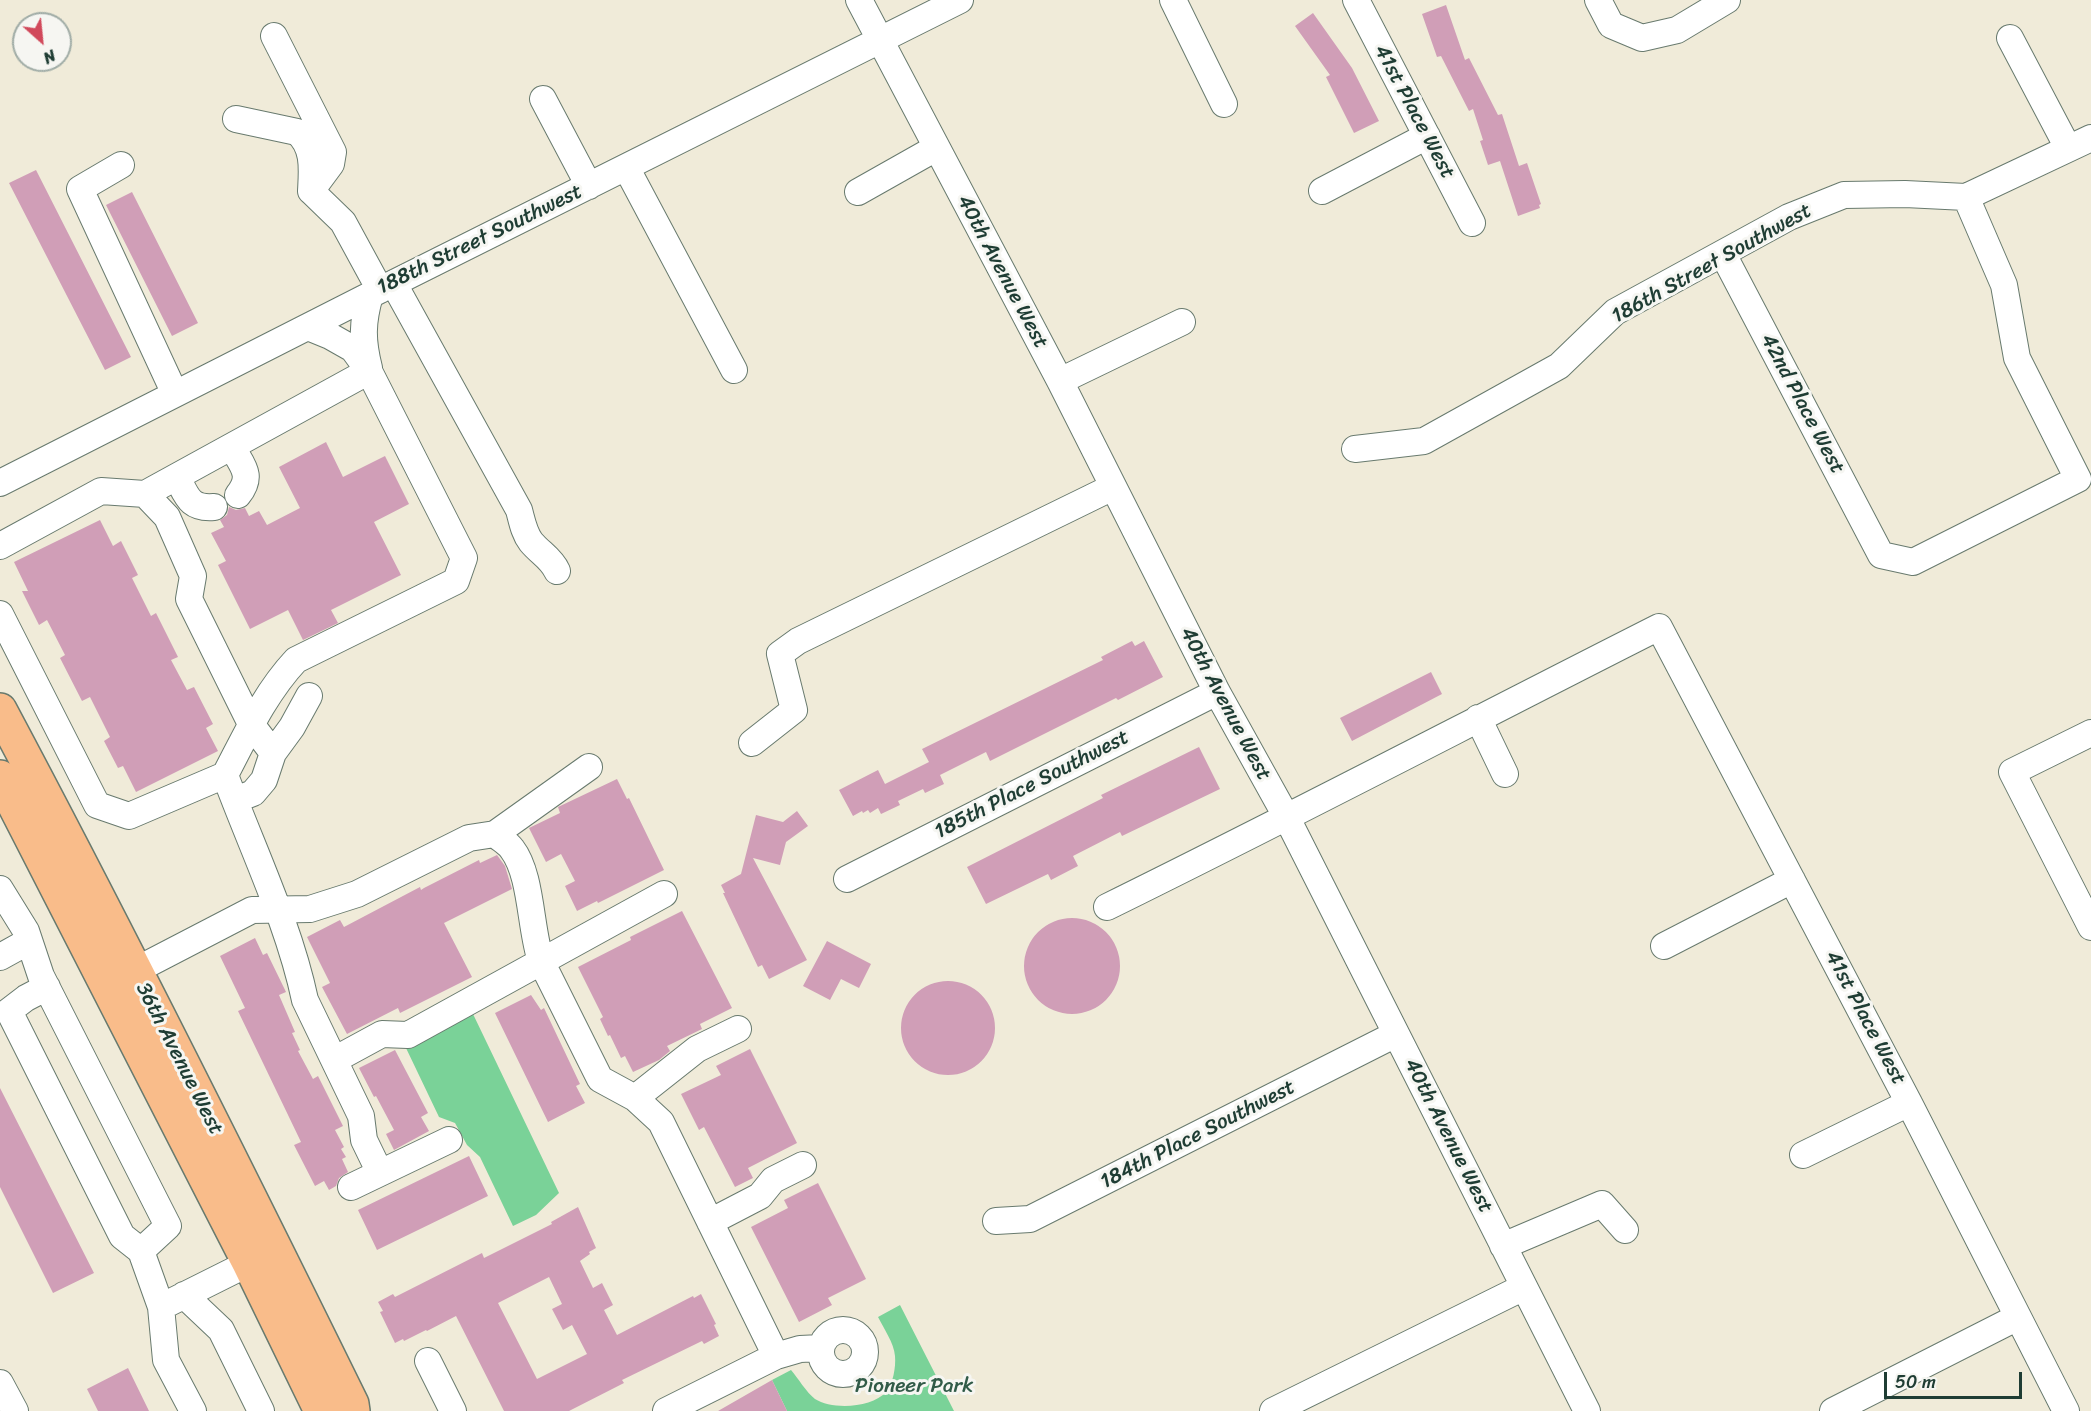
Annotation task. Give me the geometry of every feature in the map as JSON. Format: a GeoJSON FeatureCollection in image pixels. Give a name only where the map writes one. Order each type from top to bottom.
{"type":"FeatureCollection","features":[{"type":"Feature","properties":{"kind":"main road","name":"36th Avenue West"},"geometry":{"type":"LineString","coordinates":[[0,710],[79,860],[120,978]]}},
{"type":"Feature","properties":{"kind":"main road","name":"36th Avenue West"},"geometry":{"type":"LineString","coordinates":[[0,777],[120,978],[262,1256],[352,1404],[353,1411]]}},
{"type":"Feature","properties":{"kind":"main road","name":"36th Avenue West"},"geometry":{"type":"LineString","coordinates":[[262,1256],[321,1411]]}},
{"type":"Feature","properties":{"kind":"street","name":"40th Avenue West"},"geometry":{"type":"LineString","coordinates":[[859,0],[1060,381],[1216,692],[1287,818],[1587,1411]]}},
{"type":"Feature","properties":{"kind":"street","name":"188th Street Southwest"},"geometry":{"type":"LineString","coordinates":[[0,483],[960,0]]}},
{"type":"Feature","properties":{"kind":"street","name":"41st Place West"},"geometry":{"type":"LineString","coordinates":[[1356,0],[1472,223]]}},
{"type":"Feature","properties":{"kind":"street"},"geometry":{"type":"LineString","coordinates":[[1598,0],[1611,25],[1642,38],[1677,30],[1726,0]]}},
{"type":"Feature","properties":{"kind":"street"},"geometry":{"type":"LineString","coordinates":[[1176,1],[1224,104]]}},
{"type":"Feature","properties":{"kind":"street"},"geometry":{"type":"LineString","coordinates":[[274,36],[333,152],[331,164],[311,191]]}},
{"type":"Feature","properties":{"kind":"street"},"geometry":{"type":"LineString","coordinates":[[2010,38],[2068,148]]}},
{"type":"Feature","properties":{"kind":"street"},"geometry":{"type":"LineString","coordinates":[[543,99],[589,186]]}},
{"type":"Feature","properties":{"kind":"street"},"geometry":{"type":"LineString","coordinates":[[236,119],[297,132],[301,135],[312,156],[311,191],[344,222],[381,290],[519,510],[527,536],[533,545],[551,560],[557,572]]}},
{"type":"Feature","properties":{"kind":"street"},"geometry":{"type":"LineString","coordinates":[[1322,191],[1427,136]]}},
{"type":"Feature","properties":{"kind":"street","name":"186th Street Southwest"},"geometry":{"type":"LineString","coordinates":[[1355,449],[1424,441],[1559,366],[1615,312],[1789,217],[1844,195],[1905,194],[1966,197],[2091,138]]}},
{"type":"Feature","properties":{"kind":"street"},"geometry":{"type":"LineString","coordinates":[[858,192],[936,148]]}},
{"type":"Feature","properties":{"kind":"street"},"geometry":{"type":"LineString","coordinates":[[121,165],[80,189],[176,394]]}},
{"type":"Feature","properties":{"kind":"street"},"geometry":{"type":"LineString","coordinates":[[626,167],[734,370]]}},
{"type":"Feature","properties":{"kind":"street","name":"42nd Place West"},"geometry":{"type":"LineString","coordinates":[[1723,254],[1881,555],[1913,562],[2078,479],[2017,358],[2004,285],[1966,197]]}},
{"type":"Feature","properties":{"kind":"street"},"geometry":{"type":"LineString","coordinates":[[369,371],[363,338],[363,319],[381,290]]}},
{"type":"Feature","properties":{"kind":"street"},"geometry":{"type":"LineString","coordinates":[[1060,381],[1182,322]]}},
{"type":"Feature","properties":{"kind":"street"},"geometry":{"type":"LineString","coordinates":[[0,614],[96,805],[129,816],[225,775],[252,724],[281,677],[296,660],[456,581],[464,558],[369,371],[353,349],[308,327]]}},
{"type":"Feature","properties":{"kind":"street"},"geometry":{"type":"LineString","coordinates":[[0,546],[100,491],[145,494],[369,371]]}},
{"type":"Feature","properties":{"kind":"street"},"geometry":{"type":"LineString","coordinates":[[232,447],[247,477],[246,486],[238,495]]}},
{"type":"Feature","properties":{"kind":"street"},"geometry":{"type":"LineString","coordinates":[[177,477],[190,502],[201,508],[214,507]]}},
{"type":"Feature","properties":{"kind":"street"},"geometry":{"type":"LineString","coordinates":[[752,743],[794,710],[780,654],[798,640],[1113,487]]}},
{"type":"Feature","properties":{"kind":"street"},"geometry":{"type":"LineString","coordinates":[[145,494],[167,517],[193,576],[189,599],[252,724],[273,753]]}},
{"type":"Feature","properties":{"kind":"street","name":"41st Place West"},"geometry":{"type":"LineString","coordinates":[[1478,718],[1659,627],[1910,1103],[2066,1411]]}},
{"type":"Feature","properties":{"kind":"street","name":"185th Place Southwest"},"geometry":{"type":"LineString","coordinates":[[847,879],[1216,692]]}},
{"type":"Feature","properties":{"kind":"street"},"geometry":{"type":"LineString","coordinates":[[235,800],[253,793],[264,780],[273,753],[292,727],[309,696]]}},
{"type":"Feature","properties":{"kind":"street"},"geometry":{"type":"LineString","coordinates":[[1107,907],[1287,818],[1478,718],[1504,774]]}},
{"type":"Feature","properties":{"kind":"street"},"geometry":{"type":"LineString","coordinates":[[2091,734],[2012,772],[2091,927]]}},
{"type":"Feature","properties":{"kind":"street"},"geometry":{"type":"LineString","coordinates":[[120,978],[252,910],[310,909],[336,901],[357,894],[469,838],[495,834],[589,767]]}},
{"type":"Feature","properties":{"kind":"street"},"geometry":{"type":"LineString","coordinates":[[225,775],[277,910],[306,1000],[362,1116],[363,1140],[380,1173]]}},
{"type":"Feature","properties":{"kind":"street"},"geometry":{"type":"LineString","coordinates":[[495,834],[512,849],[524,876],[537,947],[542,961],[600,1080],[635,1098],[661,1122],[776,1356]]}},
{"type":"Feature","properties":{"kind":"street"},"geometry":{"type":"LineString","coordinates":[[1664,946],[1792,880]]}},
{"type":"Feature","properties":{"kind":"street"},"geometry":{"type":"LineString","coordinates":[[0,889],[26,931],[47,987],[168,1226],[141,1251]]}},
{"type":"Feature","properties":{"kind":"street"},"geometry":{"type":"LineString","coordinates":[[336,1059],[382,1034],[408,1035],[664,894]]}},
{"type":"Feature","properties":{"kind":"street"},"geometry":{"type":"LineString","coordinates":[[0,957],[29,941]]}},
{"type":"Feature","properties":{"kind":"street"},"geometry":{"type":"LineString","coordinates":[[47,987],[26,998],[9,1011],[122,1236],[141,1251],[161,1306],[166,1360],[193,1411]]}},
{"type":"Feature","properties":{"kind":"street"},"geometry":{"type":"LineString","coordinates":[[635,1098],[697,1049],[738,1029]]}},
{"type":"Feature","properties":{"kind":"street","name":"184th Place Southwest"},"geometry":{"type":"LineString","coordinates":[[996,1221],[1030,1219],[1396,1034]]}},
{"type":"Feature","properties":{"kind":"street"},"geometry":{"type":"LineString","coordinates":[[1803,1155],[1910,1103]]}},
{"type":"Feature","properties":{"kind":"street"},"geometry":{"type":"LineString","coordinates":[[351,1187],[449,1140]]}},
{"type":"Feature","properties":{"kind":"street"},"geometry":{"type":"LineString","coordinates":[[710,1222],[760,1196],[774,1180],[803,1165]]}},
{"type":"Feature","properties":{"kind":"street"},"geometry":{"type":"LineString","coordinates":[[1503,1246],[1602,1204],[1625,1230]]}},
{"type":"Feature","properties":{"kind":"street"},"geometry":{"type":"LineString","coordinates":[[161,1306],[262,1256]]}},
{"type":"Feature","properties":{"kind":"street"},"geometry":{"type":"LineString","coordinates":[[1273,1411],[1524,1287]]}},
{"type":"Feature","properties":{"kind":"street"},"geometry":{"type":"LineString","coordinates":[[183,1295],[221,1330],[261,1411]]}},
{"type":"Feature","properties":{"kind":"street"},"geometry":{"type":"LineString","coordinates":[[1833,1411],[2018,1317]]}},
{"type":"Feature","properties":{"kind":"street"},"geometry":{"type":"LineString","coordinates":[[666,1411],[776,1356],[800,1349],[821,1348]]}},
{"type":"Feature","properties":{"kind":"street"},"geometry":{"type":"LineString","coordinates":[[428,1361],[453,1411]]}},
{"type":"Feature","properties":{"kind":"street"},"geometry":{"type":"LineString","coordinates":[[0,1383],[15,1411]]}},
{"type":"Feature","properties":{"kind":"green space"},"geometry":{"type":"Polygon","coordinates":[[[473,1014],[559,1193],[536,1215],[513,1226],[480,1157],[467,1145],[455,1123],[439,1117],[406,1048],[473,1014]]]}},
{"type":"Feature","properties":{"kind":"green space","name":"Pioneer Park"},"geometry":{"type":"Polygon","coordinates":[[[900,1305],[954,1411],[787,1411],[772,1380],[791,1370],[805,1389],[822,1403],[852,1406],[871,1401],[886,1392],[894,1375],[895,1356],[891,1341],[878,1317],[900,1305]]]}},
{"type":"Feature","properties":{"kind":"building"},"geometry":{"type":"Polygon","coordinates":[[[1446,5],[1465,60],[1469,58],[1498,115],[1502,114],[1519,166],[1527,163],[1541,204],[1540,208],[1518,216],[1500,161],[1488,165],[1473,109],[1469,111],[1441,56],[1437,57],[1422,14],[1446,5]]]}},
{"type":"Feature","properties":{"kind":"building"},"geometry":{"type":"Polygon","coordinates":[[[1313,13],[1352,68],[1379,121],[1354,133],[1326,77],[1330,75],[1295,26],[1313,13]]]}},
{"type":"Feature","properties":{"kind":"building"},"geometry":{"type":"Polygon","coordinates":[[[36,170],[131,357],[105,370],[9,183],[36,170]]]}},
{"type":"Feature","properties":{"kind":"building"},"geometry":{"type":"Polygon","coordinates":[[[132,192],[198,323],[172,336],[106,205],[132,192]]]}},
{"type":"Feature","properties":{"kind":"building"},"geometry":{"type":"Polygon","coordinates":[[[326,442],[343,477],[385,456],[409,504],[374,522],[401,575],[331,610],[338,623],[303,640],[288,610],[250,629],[218,565],[226,561],[211,533],[224,527],[220,520],[227,515],[229,507],[236,510],[245,508],[249,516],[259,511],[267,525],[300,508],[279,467],[326,442]]]}},
{"type":"Feature","properties":{"kind":"building"},"geometry":{"type":"Polygon","coordinates":[[[100,520],[113,546],[121,541],[138,575],[132,578],[151,616],[156,613],[178,657],[171,660],[187,690],[194,687],[213,724],[206,728],[218,751],[136,792],[123,766],[118,768],[104,741],[110,737],[90,697],[82,701],[60,658],[65,655],[47,620],[39,625],[22,591],[28,591],[14,562],[100,520]]]}},
{"type":"Feature","properties":{"kind":"building"},"geometry":{"type":"Polygon","coordinates":[[[1132,641],[1135,646],[1144,641],[1163,677],[990,761],[986,752],[940,775],[944,784],[925,793],[923,789],[898,801],[900,805],[881,814],[878,808],[870,813],[868,810],[863,813],[862,811],[853,816],[839,790],[878,770],[885,784],[929,762],[922,749],[1103,660],[1101,657],[1132,641]]]}},
{"type":"Feature","properties":{"kind":"building"},"geometry":{"type":"Polygon","coordinates":[[[1431,672],[1442,694],[1352,741],[1340,718],[1431,672]]]}},
{"type":"Feature","properties":{"kind":"building"},"geometry":{"type":"Polygon","coordinates":[[[1199,747],[1220,789],[1122,836],[1120,832],[1073,856],[1078,866],[1051,880],[1048,874],[986,904],[967,867],[1103,798],[1101,795],[1199,747]]]}},
{"type":"Feature","properties":{"kind":"building"},"geometry":{"type":"Polygon","coordinates":[[[617,779],[627,799],[629,798],[664,870],[577,911],[565,886],[575,881],[561,854],[546,862],[529,828],[560,813],[558,807],[617,779]]]}},
{"type":"Feature","properties":{"kind":"building"},"geometry":{"type":"Polygon","coordinates":[[[797,811],[808,826],[786,842],[780,865],[753,858],[807,960],[769,979],[762,965],[758,967],[721,885],[741,874],[756,815],[783,822],[797,811]]]}},
{"type":"Feature","properties":{"kind":"building"},"geometry":{"type":"Polygon","coordinates":[[[497,855],[505,866],[512,889],[444,923],[472,977],[400,1013],[398,1008],[347,1034],[322,987],[330,983],[307,937],[340,920],[344,927],[420,887],[421,890],[479,860],[480,863],[497,855]]]}},
{"type":"Feature","properties":{"kind":"building"},"geometry":{"type":"Polygon","coordinates":[[[682,911],[732,1008],[700,1024],[702,1029],[667,1046],[670,1051],[659,1060],[633,1072],[625,1056],[621,1058],[610,1035],[608,1036],[600,1019],[603,1017],[578,967],[682,911]]]}},
{"type":"Feature","properties":{"kind":"building"},"geometry":{"type":"Polygon","coordinates":[[[1072,918],[1090,921],[1106,932],[1117,948],[1120,966],[1117,984],[1106,1000],[1090,1011],[1072,1014],[1054,1011],[1038,1000],[1027,984],[1024,966],[1027,948],[1038,932],[1054,921],[1072,918]]]}},
{"type":"Feature","properties":{"kind":"building"},"geometry":{"type":"Polygon","coordinates":[[[255,938],[263,955],[267,953],[286,992],[279,995],[295,1032],[292,1033],[300,1050],[298,1051],[313,1079],[318,1076],[343,1126],[335,1130],[344,1147],[341,1149],[346,1157],[342,1159],[348,1172],[339,1178],[336,1186],[329,1190],[324,1181],[315,1186],[294,1145],[301,1142],[238,1011],[245,1008],[220,956],[255,938]]]}},
{"type":"Feature","properties":{"kind":"building"},"geometry":{"type":"Polygon","coordinates":[[[827,941],[871,964],[859,988],[841,979],[830,1000],[803,986],[827,941]]]}},
{"type":"Feature","properties":{"kind":"building"},"geometry":{"type":"Polygon","coordinates":[[[948,981],[966,984],[981,995],[992,1010],[995,1028],[992,1046],[981,1061],[966,1072],[948,1075],[930,1072],[915,1061],[904,1046],[901,1028],[904,1010],[915,995],[930,984],[948,981]]]}},
{"type":"Feature","properties":{"kind":"building"},"geometry":{"type":"Polygon","coordinates":[[[531,995],[541,1010],[544,1008],[580,1084],[576,1086],[585,1103],[548,1122],[495,1013],[531,995]]]}},
{"type":"Feature","properties":{"kind":"building"},"geometry":{"type":"Polygon","coordinates":[[[750,1049],[797,1143],[748,1168],[753,1178],[735,1187],[704,1127],[699,1130],[681,1094],[721,1075],[716,1066],[750,1049]]]}},
{"type":"Feature","properties":{"kind":"building"},"geometry":{"type":"Polygon","coordinates":[[[395,1050],[428,1113],[421,1117],[429,1131],[394,1150],[386,1134],[394,1130],[359,1068],[395,1050]]]}},
{"type":"Feature","properties":{"kind":"building"},"geometry":{"type":"Polygon","coordinates":[[[0,1088],[94,1273],[53,1293],[0,1187],[0,1088]]]}},
{"type":"Feature","properties":{"kind":"building"},"geometry":{"type":"Polygon","coordinates":[[[469,1156],[488,1196],[377,1250],[358,1210],[469,1156]]]}},
{"type":"Feature","properties":{"kind":"building"},"geometry":{"type":"Polygon","coordinates":[[[818,1183],[866,1279],[828,1298],[832,1305],[799,1322],[751,1227],[788,1208],[784,1200],[818,1183]]]}},
{"type":"Feature","properties":{"kind":"building"},"geometry":{"type":"Polygon","coordinates":[[[578,1207],[596,1248],[580,1261],[593,1288],[602,1283],[613,1305],[604,1310],[617,1335],[701,1294],[716,1324],[714,1325],[719,1336],[704,1344],[702,1341],[622,1380],[624,1383],[569,1411],[504,1411],[456,1316],[427,1331],[395,1343],[380,1312],[383,1311],[378,1302],[393,1294],[395,1297],[482,1253],[484,1258],[552,1224],[551,1222],[578,1207]],[[549,1277],[498,1303],[537,1379],[587,1354],[572,1325],[563,1330],[552,1309],[562,1304],[549,1277]]]}},
{"type":"Feature","properties":{"kind":"building"},"geometry":{"type":"Polygon","coordinates":[[[128,1368],[149,1411],[98,1411],[87,1389],[128,1368]]]}},
{"type":"Feature","properties":{"kind":"building"},"geometry":{"type":"Polygon","coordinates":[[[772,1380],[787,1411],[718,1411],[772,1380]]]}}]}
